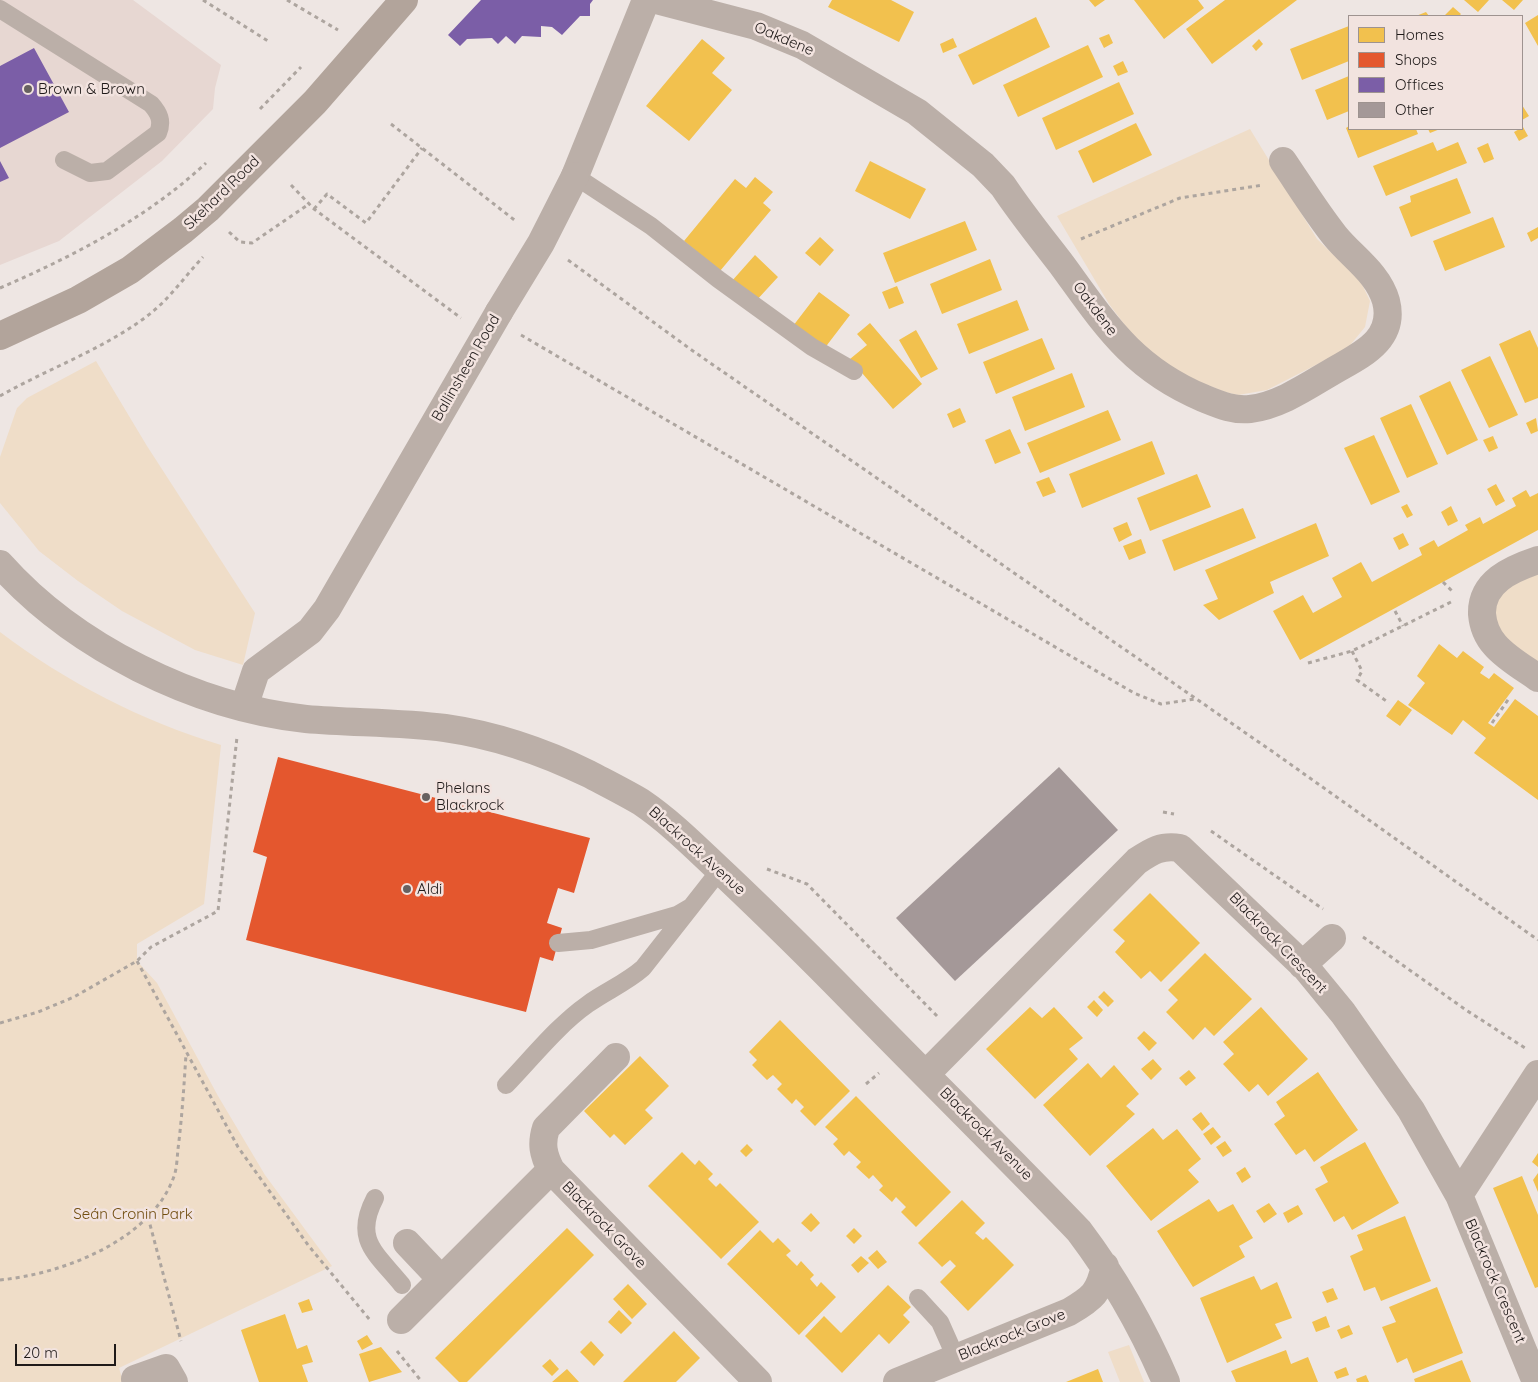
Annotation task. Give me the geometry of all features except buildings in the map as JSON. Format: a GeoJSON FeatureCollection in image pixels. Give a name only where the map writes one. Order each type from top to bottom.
{"type":"FeatureCollection","features":[{"type":"Feature","properties":{"kind":"main road","name":"Skehard Road"},"geometry":{"type":"LineString","coordinates":[[0,336],[78,300],[130,270],[183,230],[208,209],[315,102],[404,0]]}},
{"type":"Feature","properties":{"kind":"street","name":"Ballinsheen Road"},"geometry":{"type":"LineString","coordinates":[[241,719],[256,671],[310,631],[327,609],[495,318],[541,243],[574,176],[646,0]]}},
{"type":"Feature","properties":{"kind":"street","name":"Oakdene"},"geometry":{"type":"LineString","coordinates":[[656,0],[756,26],[802,45],[917,112],[983,165],[1003,186],[1123,345],[1156,374],[1217,404],[1233,409],[1262,407],[1278,402],[1366,353],[1379,339],[1387,319],[1386,303],[1382,291],[1370,273],[1335,236],[1289,171]]}},
{"type":"Feature","properties":{"kind":"street"},"geometry":{"type":"LineString","coordinates":[[1538,560],[1503,576],[1489,588],[1482,599],[1483,621],[1490,639],[1497,647],[1538,678]]}},
{"type":"Feature","properties":{"kind":"street","name":"Blackrock Avenue"},"geometry":{"type":"LineString","coordinates":[[0,564],[38,602],[72,628],[120,659],[241,719],[305,719],[445,728],[515,744],[586,773],[639,801],[673,827],[720,870],[926,1074],[1080,1231],[1105,1266],[1143,1328],[1166,1382]]}},
{"type":"Feature","properties":{"kind":"street","name":"Blackrock Crescent"},"geometry":{"type":"LineString","coordinates":[[926,1074],[1137,860],[1154,849],[1166,846],[1180,848],[1302,965],[1343,1013],[1398,1089],[1440,1158],[1459,1194],[1536,1382]]}},
{"type":"Feature","properties":{"kind":"street"},"geometry":{"type":"LineString","coordinates":[[1302,965],[1332,938]]}},
{"type":"Feature","properties":{"kind":"street","name":"Blackrock Grove"},"geometry":{"type":"LineString","coordinates":[[616,1057],[546,1128],[542,1143],[551,1170],[758,1382]]}},
{"type":"Feature","properties":{"kind":"street"},"geometry":{"type":"LineString","coordinates":[[1459,1194],[1538,1074]]}},
{"type":"Feature","properties":{"kind":"street"},"geometry":{"type":"LineString","coordinates":[[402,1332],[442,1279],[551,1170]]}},
{"type":"Feature","properties":{"kind":"street"},"geometry":{"type":"LineString","coordinates":[[408,1243],[442,1279]]}},
{"type":"Feature","properties":{"kind":"street","name":"Blackrock Grove"},"geometry":{"type":"LineString","coordinates":[[897,1382],[1069,1312],[1095,1295],[1105,1266]]}},
{"type":"Feature","properties":{"kind":"street"},"geometry":{"type":"LineString","coordinates":[[134,1379],[166,1368],[174,1382]]}},
{"type":"Feature","properties":{"kind":"lane"},"geometry":{"type":"LineString","coordinates":[[0,9],[151,104],[158,112],[160,126],[158,133],[107,171],[90,173],[64,160]]}},
{"type":"Feature","properties":{"kind":"lane"},"geometry":{"type":"LineString","coordinates":[[574,176],[651,226],[718,279],[812,347],[854,371]]}},
{"type":"Feature","properties":{"kind":"lane"},"geometry":{"type":"LineString","coordinates":[[506,1084],[588,1004],[628,980],[643,968],[720,870]]}},
{"type":"Feature","properties":{"kind":"lane"},"geometry":{"type":"LineString","coordinates":[[558,943],[591,940],[678,915],[694,905]]}},
{"type":"Feature","properties":{"kind":"lane"},"geometry":{"type":"LineString","coordinates":[[375,1198],[364,1225],[366,1236],[371,1247],[402,1285]]}},
{"type":"Feature","properties":{"kind":"lane"},"geometry":{"type":"LineString","coordinates":[[918,1298],[940,1322],[956,1358]]}},
{"type":"Feature","properties":{"kind":"path"},"geometry":{"type":"LineString","coordinates":[[202,0],[268,41]]}},
{"type":"Feature","properties":{"kind":"path"},"geometry":{"type":"LineString","coordinates":[[286,0],[336,29],[361,47]]}},
{"type":"Feature","properties":{"kind":"path"},"geometry":{"type":"LineString","coordinates":[[330,36],[343,22]]}},
{"type":"Feature","properties":{"kind":"path"},"geometry":{"type":"LineString","coordinates":[[256,113],[303,65]]}},
{"type":"Feature","properties":{"kind":"path"},"geometry":{"type":"LineString","coordinates":[[391,124],[518,223]]}},
{"type":"Feature","properties":{"kind":"path"},"geometry":{"type":"LineString","coordinates":[[314,209],[327,194],[366,223],[422,148]]}},
{"type":"Feature","properties":{"kind":"path"},"geometry":{"type":"LineString","coordinates":[[0,288],[37,272],[105,237],[161,200],[211,159]]}},
{"type":"Feature","properties":{"kind":"path"},"geometry":{"type":"LineString","coordinates":[[1051,251],[1180,198],[1289,171]]}},
{"type":"Feature","properties":{"kind":"path"},"geometry":{"type":"LineString","coordinates":[[291,184],[314,209],[411,283],[476,329],[495,318],[508,328],[1134,693],[1161,704],[1196,699]]}},
{"type":"Feature","properties":{"kind":"path"},"geometry":{"type":"LineString","coordinates":[[221,237],[227,231],[240,242],[252,243],[309,204]]}},
{"type":"Feature","properties":{"kind":"path"},"geometry":{"type":"LineString","coordinates":[[0,396],[111,338],[150,314],[172,293],[209,250]]}},
{"type":"Feature","properties":{"kind":"path"},"geometry":{"type":"LineString","coordinates":[[566,258],[693,351],[1196,699],[1538,940]]}},
{"type":"Feature","properties":{"kind":"path"},"geometry":{"type":"LineString","coordinates":[[1308,663],[1352,651],[1459,598],[1443,582]]}},
{"type":"Feature","properties":{"kind":"path"},"geometry":{"type":"LineString","coordinates":[[1396,611],[1403,626]]}},
{"type":"Feature","properties":{"kind":"path"},"geometry":{"type":"LineString","coordinates":[[1352,651],[1362,671],[1357,680],[1389,704]]}},
{"type":"Feature","properties":{"kind":"path"},"geometry":{"type":"LineString","coordinates":[[0,1023],[38,1012],[74,997],[136,961],[151,947],[218,911],[241,719]]}},
{"type":"Feature","properties":{"kind":"path"},"geometry":{"type":"LineString","coordinates":[[136,961],[238,1146],[262,1183],[308,1245],[374,1325]]}},
{"type":"Feature","properties":{"kind":"path"},"geometry":{"type":"LineString","coordinates":[[0,1280],[56,1268],[103,1250],[138,1227],[160,1204],[174,1178],[186,1053]]}},
{"type":"Feature","properties":{"kind":"path"},"geometry":{"type":"LineString","coordinates":[[148,1216],[170,1304],[185,1350]]}},
{"type":"Feature","properties":{"kind":"path"},"geometry":{"type":"LineString","coordinates":[[397,1351],[402,1332]]}},
{"type":"Feature","properties":{"kind":"path"},"geometry":{"type":"LineString","coordinates":[[392,1346],[422,1382]]}},
{"type":"Feature","properties":{"kind":"shaded area"},"geometry":{"type":"Polygon","coordinates":[[[0,0],[133,0],[221,65],[215,88],[213,109],[162,161],[59,241],[0,265],[0,0]]]}},
{"type":"Feature","properties":{"kind":"green space"},"geometry":{"type":"Polygon","coordinates":[[[1250,129],[1317,239],[1360,280],[1370,301],[1365,327],[1347,349],[1267,390],[1238,395],[1187,377],[1151,353],[1127,328],[1109,304],[1057,216],[1250,129]]]}},
{"type":"Feature","properties":{"kind":"green space"},"geometry":{"type":"Polygon","coordinates":[[[96,361],[147,446],[255,613],[243,665],[195,650],[122,611],[39,551],[0,503],[0,457],[17,408],[27,398],[96,361]]]}},
{"type":"Feature","properties":{"kind":"green space"},"geometry":{"type":"Polygon","coordinates":[[[1538,571],[1538,665],[1501,632],[1495,622],[1493,612],[1495,601],[1504,590],[1538,571]]]}},
{"type":"Feature","properties":{"kind":"green space","name":"Seán Cronin Park"},"geometry":{"type":"Polygon","coordinates":[[[0,632],[51,667],[106,698],[162,724],[221,745],[204,904],[137,944],[137,961],[157,983],[218,1096],[265,1175],[332,1266],[119,1368],[123,1382],[0,1382],[0,632]]]}},
{"type":"Feature","properties":{"kind":"green space"},"geometry":{"type":"Polygon","coordinates":[[[1129,1345],[1144,1382],[1120,1382],[1108,1352],[1129,1345]]]}},
{"type":"Feature","properties":{"kind":"place","name":"Brown & Brown"},"geometry":{"type":"Point","coordinates":[28,89]}},
{"type":"Feature","properties":{"kind":"place","name":"Phelans Blackrock"},"geometry":{"type":"Point","coordinates":[426,797]}},
{"type":"Feature","properties":{"kind":"place","name":"Aldi"},"geometry":{"type":"Point","coordinates":[407,889]}}]}
